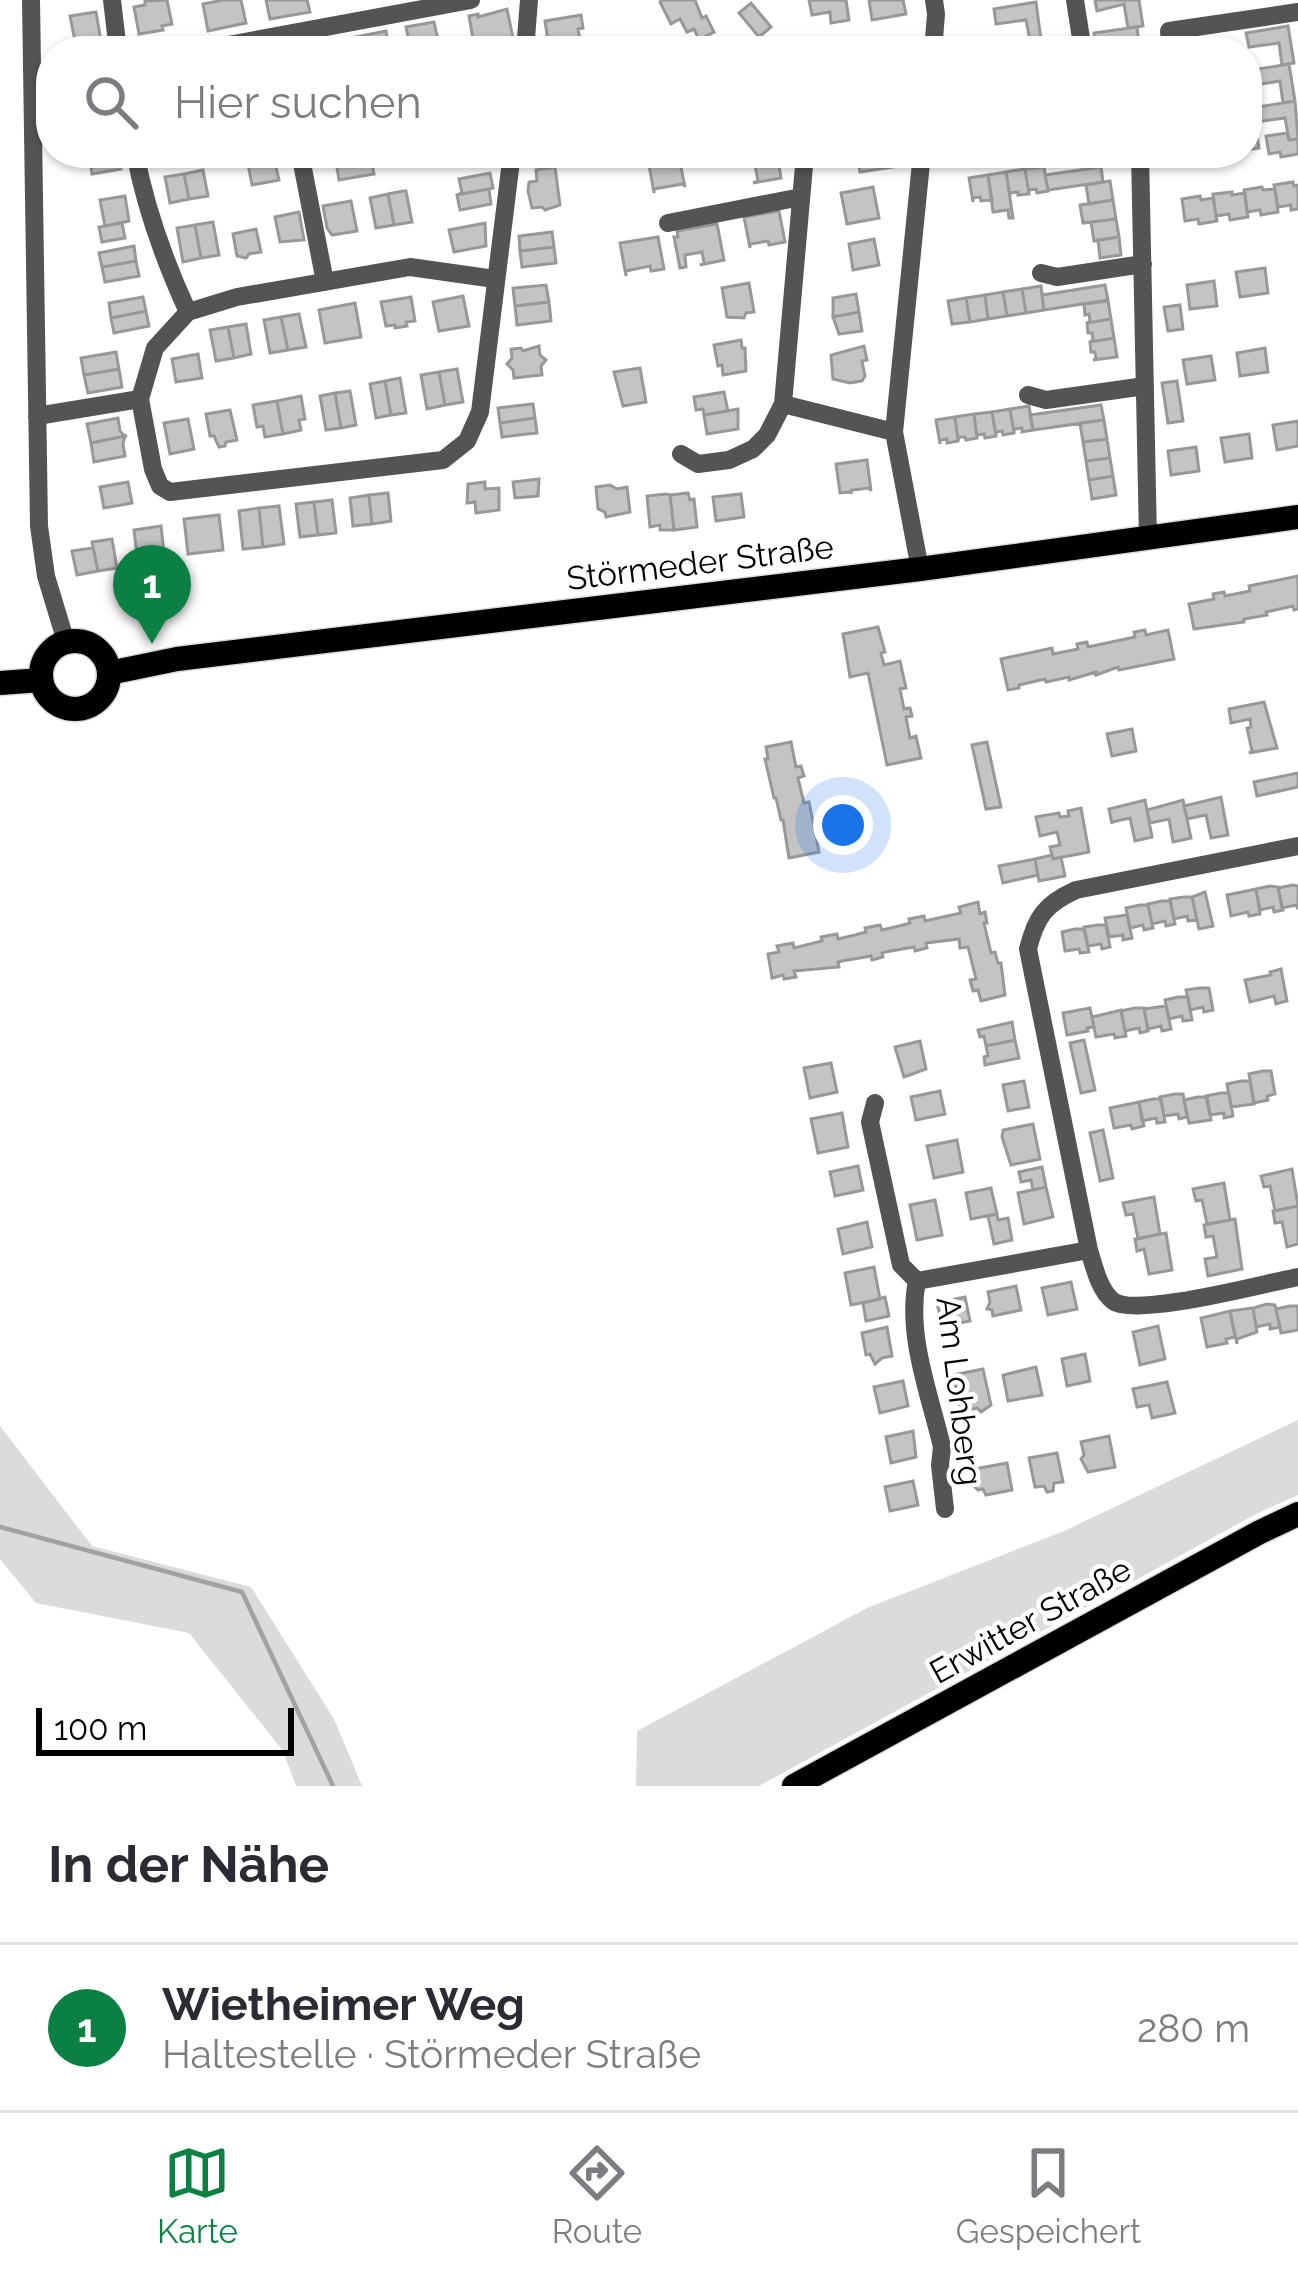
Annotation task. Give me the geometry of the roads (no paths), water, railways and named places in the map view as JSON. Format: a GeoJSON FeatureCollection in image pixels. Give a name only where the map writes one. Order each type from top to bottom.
{"type":"FeatureCollection","features":[{"type":"Feature","properties":{"kind":"main road","name":"Störmeder Straße"},"geometry":{"type":"LineString","coordinates":[[41,680],[57,704],[77,709],[97,701],[109,673],[177,659],[920,569],[1298,517]]}},
{"type":"Feature","properties":{"kind":"main road"},"geometry":{"type":"LineString","coordinates":[[0,683],[41,680],[47,656],[66,642],[95,647],[109,673]]}},
{"type":"Feature","properties":{"kind":"main road","name":"Erwitter Straße"},"geometry":{"type":"LineString","coordinates":[[794,1786],[1298,1514]]}},
{"type":"Feature","properties":{"kind":"street"},"geometry":{"type":"LineString","coordinates":[[31,0],[36,36]]}},
{"type":"Feature","properties":{"kind":"street"},"geometry":{"type":"LineString","coordinates":[[112,0],[116,36]]}},
{"type":"Feature","properties":{"kind":"street"},"geometry":{"type":"LineString","coordinates":[[277,36],[471,0]]}},
{"type":"Feature","properties":{"kind":"street"},"geometry":{"type":"LineString","coordinates":[[526,36],[530,0]]}},
{"type":"Feature","properties":{"kind":"street"},"geometry":{"type":"LineString","coordinates":[[934,0],[934,36]]}},
{"type":"Feature","properties":{"kind":"street"},"geometry":{"type":"LineString","coordinates":[[1075,0],[1081,36]]}},
{"type":"Feature","properties":{"kind":"street"},"geometry":{"type":"LineString","coordinates":[[1169,36],[1168,31],[1298,12]]}},
{"type":"Feature","properties":{"kind":"street"},"geometry":{"type":"LineString","coordinates":[[41,168],[39,526],[46,576],[66,642]]}},
{"type":"Feature","properties":{"kind":"street"},"geometry":{"type":"LineString","coordinates":[[138,168],[161,254],[188,312]]}},
{"type":"Feature","properties":{"kind":"street"},"geometry":{"type":"LineString","coordinates":[[303,168],[325,282]]}},
{"type":"Feature","properties":{"kind":"street"},"geometry":{"type":"LineString","coordinates":[[495,279],[410,267],[237,297],[188,312],[155,348],[140,399],[160,487],[170,492],[443,460],[467,441],[480,412],[510,168]]}},
{"type":"Feature","properties":{"kind":"street"},"geometry":{"type":"LineString","coordinates":[[681,454],[698,464],[729,460],[754,449],[784,404],[804,168]]}},
{"type":"Feature","properties":{"kind":"street"},"geometry":{"type":"LineString","coordinates":[[920,168],[894,432],[920,569]]}},
{"type":"Feature","properties":{"kind":"street"},"geometry":{"type":"LineString","coordinates":[[1140,168],[1148,539]]}},
{"type":"Feature","properties":{"kind":"street"},"geometry":{"type":"LineString","coordinates":[[668,223],[801,197]]}},
{"type":"Feature","properties":{"kind":"street"},"geometry":{"type":"LineString","coordinates":[[1041,273],[1057,277],[1143,264]]}},
{"type":"Feature","properties":{"kind":"street"},"geometry":{"type":"LineString","coordinates":[[1028,395],[1046,400],[1144,386]]}},
{"type":"Feature","properties":{"kind":"street"},"geometry":{"type":"LineString","coordinates":[[37,416],[140,399]]}},
{"type":"Feature","properties":{"kind":"street"},"geometry":{"type":"LineString","coordinates":[[784,404],[894,432]]}},
{"type":"Feature","properties":{"kind":"street"},"geometry":{"type":"LineString","coordinates":[[1298,846],[1076,890],[1059,898],[1034,924],[1028,949],[1089,1250],[1099,1281],[1114,1302],[1136,1308],[1164,1305],[1298,1277]]}},
{"type":"Feature","properties":{"kind":"street","name":"Am Lohberg"},"geometry":{"type":"LineString","coordinates":[[874,1103],[870,1122],[902,1265],[917,1281]]}},
{"type":"Feature","properties":{"kind":"street","name":"Am Lohberg"},"geometry":{"type":"LineString","coordinates":[[917,1281],[1089,1250]]}},
{"type":"Feature","properties":{"kind":"street","name":"Am Lohberg"},"geometry":{"type":"LineString","coordinates":[[917,1281],[913,1302],[917,1342],[942,1447],[945,1508]]}},
{"type":"Feature","properties":{"kind":"waterway"},"geometry":{"type":"LineString","coordinates":[[0,1527],[242,1592],[333,1786]]}},
{"type":"Feature","properties":{"kind":"place","name":"Wietheimer Weg"},"geometry":{"type":"Point","coordinates":[152,644]}}]}
